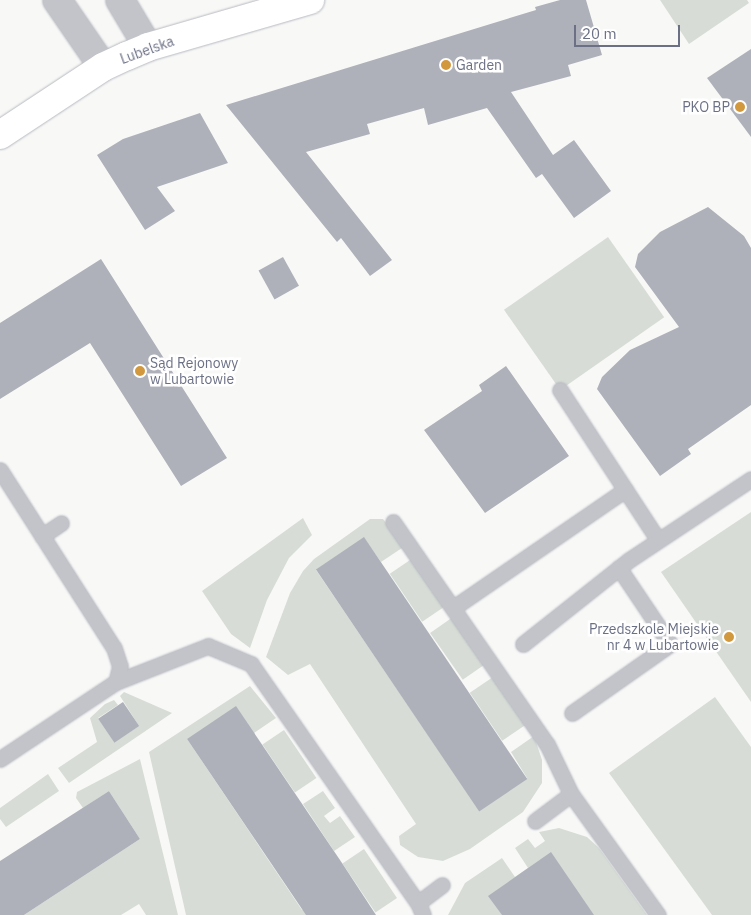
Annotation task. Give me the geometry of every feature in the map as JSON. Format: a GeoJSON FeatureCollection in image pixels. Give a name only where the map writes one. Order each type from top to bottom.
{"type":"FeatureCollection","features":[{"type":"Feature","properties":{"kind":"main road","name":"Lubelska"},"geometry":{"type":"LineString","coordinates":[[0,135],[103,67],[148,47],[310,0]]}},
{"type":"Feature","properties":{"kind":"street"},"geometry":{"type":"LineString","coordinates":[[58,0],[103,67]]}},
{"type":"Feature","properties":{"kind":"street"},"geometry":{"type":"LineString","coordinates":[[120,0],[148,47]]}},
{"type":"Feature","properties":{"kind":"lane"},"geometry":{"type":"LineString","coordinates":[[560,390],[658,540]]}},
{"type":"Feature","properties":{"kind":"lane"},"geometry":{"type":"LineString","coordinates":[[0,470],[114,648],[120,666],[116,682]]}},
{"type":"Feature","properties":{"kind":"lane"},"geometry":{"type":"LineString","coordinates":[[523,644],[619,568],[751,479]]}},
{"type":"Feature","properties":{"kind":"lane"},"geometry":{"type":"LineString","coordinates":[[453,608],[625,490]]}},
{"type":"Feature","properties":{"kind":"lane"},"geometry":{"type":"LineString","coordinates":[[393,522],[547,744],[571,794],[658,915]]}},
{"type":"Feature","properties":{"kind":"lane"},"geometry":{"type":"LineString","coordinates":[[42,536],[61,523]]}},
{"type":"Feature","properties":{"kind":"lane"},"geometry":{"type":"LineString","coordinates":[[572,713],[670,644],[619,568]]}},
{"type":"Feature","properties":{"kind":"lane"},"geometry":{"type":"LineString","coordinates":[[0,759],[116,682],[208,646],[252,664],[421,909],[442,885]]}},
{"type":"Feature","properties":{"kind":"lane"},"geometry":{"type":"LineString","coordinates":[[535,821],[571,794]]}},
{"type":"Feature","properties":{"kind":"shaded area"},"geometry":{"type":"Polygon","coordinates":[[[660,0],[747,0],[749,3],[689,44],[660,0]]]}},
{"type":"Feature","properties":{"kind":"shaded area"},"geometry":{"type":"Polygon","coordinates":[[[608,237],[664,317],[560,390],[504,310],[608,237]]]}},
{"type":"Feature","properties":{"kind":"shaded area","name":"Przedszkole Miejskie nr 4 w Lubartowie"},"geometry":{"type":"Polygon","coordinates":[[[751,512],[751,702],[661,572],[751,512]]]}},
{"type":"Feature","properties":{"kind":"shaded area"},"geometry":{"type":"Polygon","coordinates":[[[303,518],[312,535],[289,558],[267,600],[250,648],[231,634],[202,591],[303,518]]]}},
{"type":"Feature","properties":{"kind":"shaded area"},"geometry":{"type":"Polygon","coordinates":[[[370,519],[383,519],[405,546],[381,562],[364,538],[316,570],[479,810],[527,778],[511,752],[534,736],[542,760],[542,783],[523,812],[470,849],[443,861],[418,857],[400,845],[399,836],[416,824],[310,664],[288,675],[266,657],[290,593],[303,571],[314,559],[370,519]]]}},
{"type":"Feature","properties":{"kind":"shaded area"},"geometry":{"type":"Polygon","coordinates":[[[413,558],[445,606],[422,622],[390,574],[413,558]]]}},
{"type":"Feature","properties":{"kind":"shaded area"},"geometry":{"type":"Polygon","coordinates":[[[453,617],[486,664],[463,680],[430,633],[453,617]]]}},
{"type":"Feature","properties":{"kind":"shaded area"},"geometry":{"type":"Polygon","coordinates":[[[493,677],[525,725],[502,741],[470,693],[493,677]]]}},
{"type":"Feature","properties":{"kind":"shaded area"},"geometry":{"type":"Polygon","coordinates":[[[250,686],[276,718],[254,733],[187,739],[302,910],[307,907],[312,915],[186,915],[149,752],[250,686]]]}},
{"type":"Feature","properties":{"kind":"shaded area"},"geometry":{"type":"Polygon","coordinates":[[[124,692],[172,713],[69,783],[58,768],[97,742],[90,718],[105,704],[114,700],[118,705],[98,718],[114,742],[139,726],[120,696],[124,692]]]}},
{"type":"Feature","properties":{"kind":"shaded area"},"geometry":{"type":"Polygon","coordinates":[[[715,697],[751,747],[751,915],[712,915],[609,773],[715,697]]]}},
{"type":"Feature","properties":{"kind":"shaded area"},"geometry":{"type":"Polygon","coordinates":[[[284,730],[316,778],[295,793],[262,745],[284,730]]]}},
{"type":"Feature","properties":{"kind":"shaded area"},"geometry":{"type":"Polygon","coordinates":[[[140,759],[178,915],[146,915],[139,904],[121,915],[24,915],[140,839],[109,791],[83,808],[76,798],[77,792],[140,759]]]}},
{"type":"Feature","properties":{"kind":"shaded area"},"geometry":{"type":"Polygon","coordinates":[[[48,774],[59,791],[6,827],[0,819],[0,808],[48,774]]]}},
{"type":"Feature","properties":{"kind":"shaded area"},"geometry":{"type":"Polygon","coordinates":[[[323,791],[335,808],[324,816],[330,823],[340,816],[355,837],[334,851],[303,804],[323,791]]]}},
{"type":"Feature","properties":{"kind":"shaded area"},"geometry":{"type":"Polygon","coordinates":[[[559,828],[587,837],[599,848],[647,915],[448,915],[465,883],[502,858],[515,877],[528,868],[515,848],[528,839],[535,848],[545,841],[539,832],[559,828]]]}},
{"type":"Feature","properties":{"kind":"shaded area"},"geometry":{"type":"Polygon","coordinates":[[[364,849],[397,898],[375,912],[342,864],[364,849]]]}},
{"type":"Feature","properties":{"kind":"building"},"geometry":{"type":"Polygon","coordinates":[[[560,0],[586,0],[602,55],[568,65],[571,76],[511,92],[553,155],[574,140],[611,191],[574,218],[542,174],[536,178],[487,108],[428,125],[424,108],[367,124],[370,134],[306,152],[392,260],[370,276],[341,238],[337,242],[226,105],[536,10],[535,7],[560,0]]]}},
{"type":"Feature","properties":{"kind":"building","name":"PKO BP"},"geometry":{"type":"Polygon","coordinates":[[[751,49],[751,137],[707,78],[751,49]]]}},
{"type":"Feature","properties":{"kind":"building"},"geometry":{"type":"Polygon","coordinates":[[[200,113],[228,163],[157,187],[175,211],[145,230],[97,155],[123,139],[200,113]]]}},
{"type":"Feature","properties":{"kind":"building"},"geometry":{"type":"Polygon","coordinates":[[[708,207],[744,236],[751,248],[751,405],[688,449],[691,454],[660,476],[597,389],[602,377],[630,350],[679,327],[635,267],[638,254],[660,232],[708,207]]]}},
{"type":"Feature","properties":{"kind":"building"},"geometry":{"type":"Polygon","coordinates":[[[283,257],[299,286],[275,299],[259,271],[283,257]]]}},
{"type":"Feature","properties":{"kind":"building","name":"Sąd Rejonowy w Lubartowie"},"geometry":{"type":"Polygon","coordinates":[[[101,259],[227,458],[181,486],[90,343],[0,399],[0,323],[101,259]]]}},
{"type":"Feature","properties":{"kind":"building"},"geometry":{"type":"Polygon","coordinates":[[[506,366],[569,456],[485,513],[424,430],[482,391],[479,385],[506,366]]]}},
{"type":"Feature","properties":{"kind":"building"},"geometry":{"type":"Polygon","coordinates":[[[364,537],[527,779],[479,812],[316,569],[364,537]]]}},
{"type":"Feature","properties":{"kind":"building"},"geometry":{"type":"Polygon","coordinates":[[[123,702],[139,726],[114,743],[98,719],[123,702]]]}},
{"type":"Feature","properties":{"kind":"building"},"geometry":{"type":"Polygon","coordinates":[[[236,706],[376,915],[306,915],[187,739],[236,706]]]}},
{"type":"Feature","properties":{"kind":"building"},"geometry":{"type":"Polygon","coordinates":[[[109,791],[140,839],[24,915],[0,915],[0,861],[109,791]]]}},
{"type":"Feature","properties":{"kind":"building"},"geometry":{"type":"Polygon","coordinates":[[[551,852],[594,915],[502,915],[488,896],[551,852]]]}},
{"type":"Feature","properties":{"kind":"place","name":"Garden"},"geometry":{"type":"Point","coordinates":[446,65]}},
{"type":"Feature","properties":{"kind":"place","name":"PKO BP"},"geometry":{"type":"Point","coordinates":[740,107]}},
{"type":"Feature","properties":{"kind":"place","name":"Sąd Rejonowy w Lubartowie"},"geometry":{"type":"Point","coordinates":[140,371]}},
{"type":"Feature","properties":{"kind":"place","name":"Przedszkole Miejskie nr 4 w Lubartowie"},"geometry":{"type":"Point","coordinates":[729,637]}}]}
